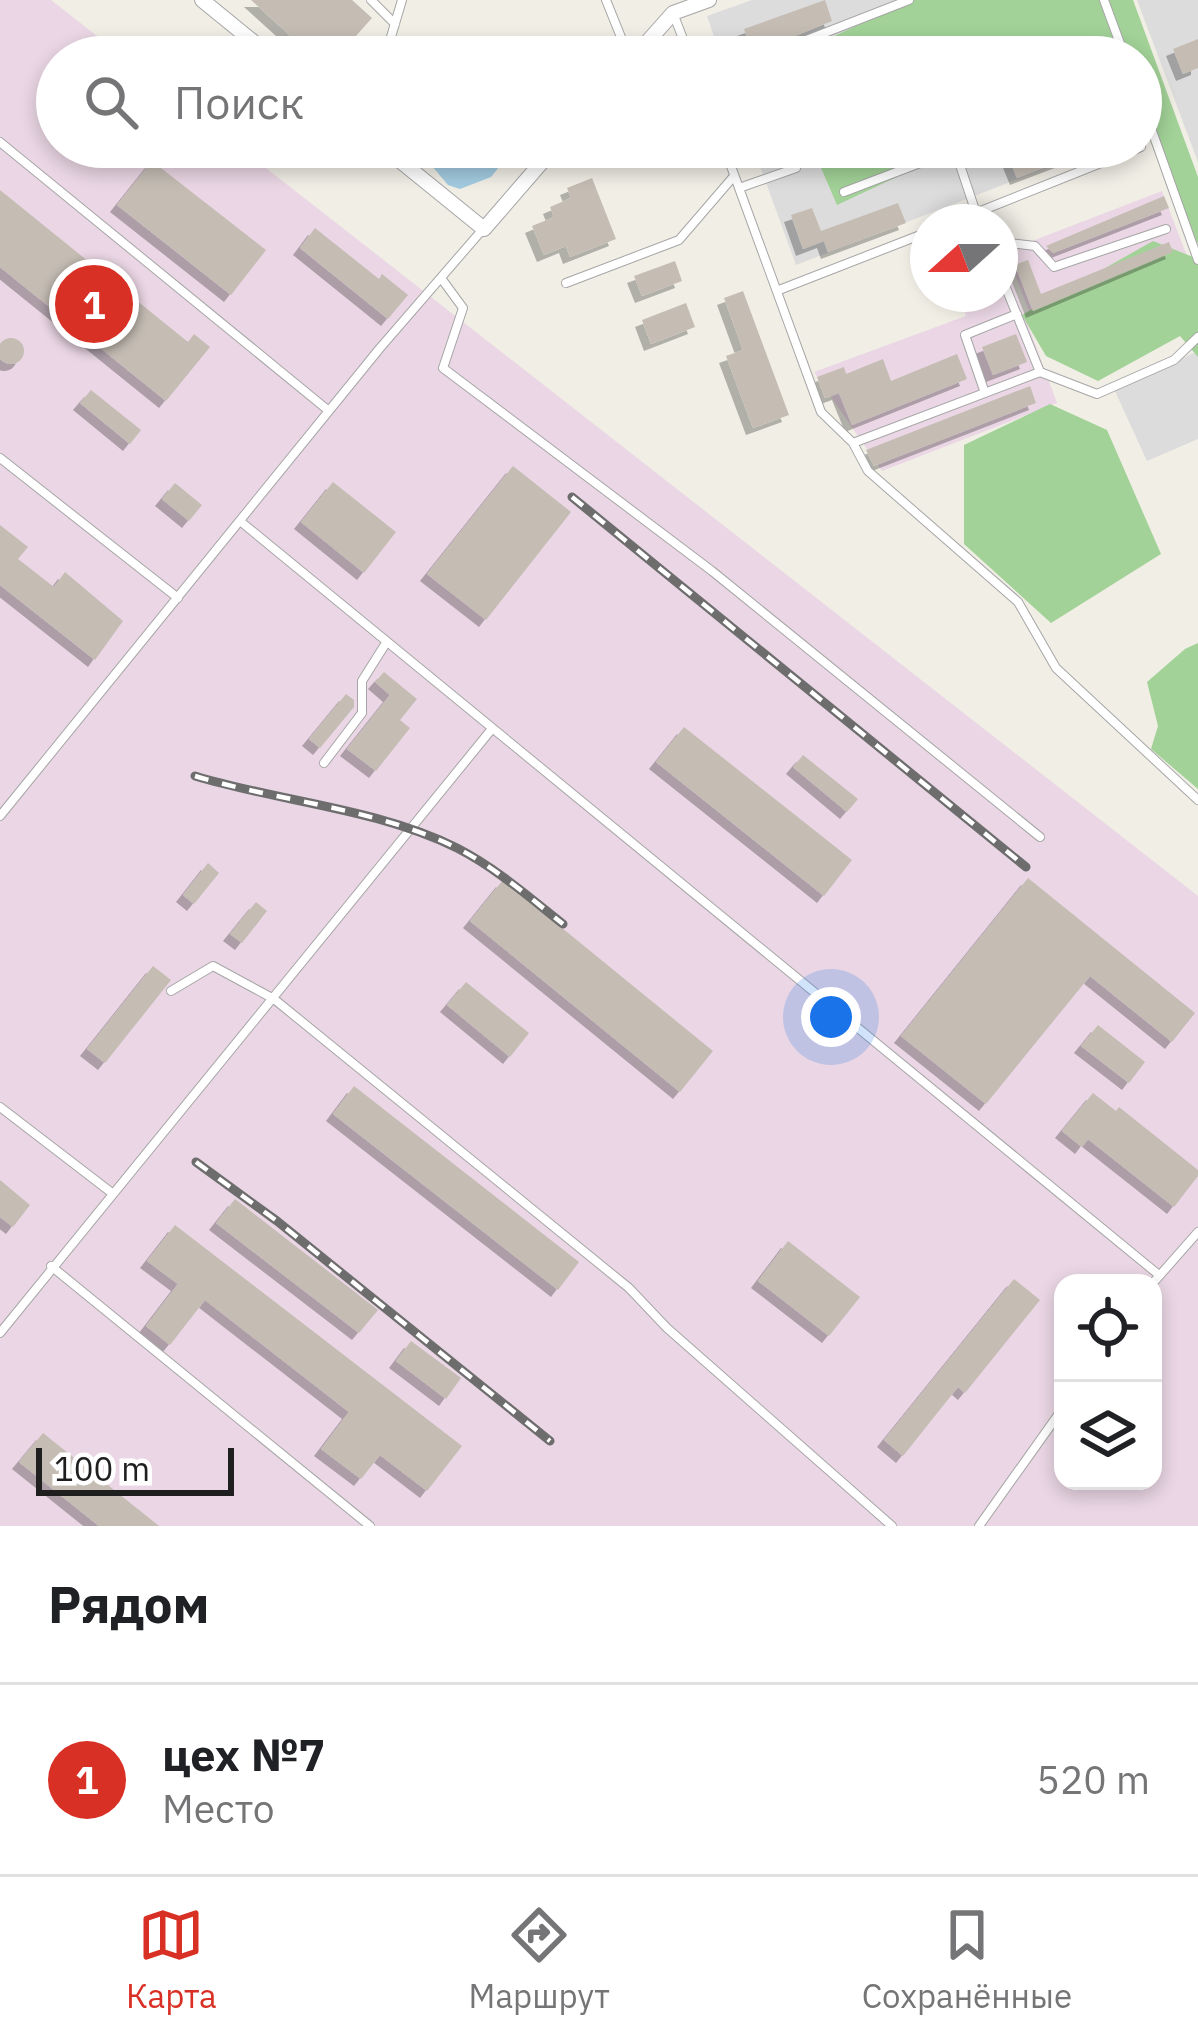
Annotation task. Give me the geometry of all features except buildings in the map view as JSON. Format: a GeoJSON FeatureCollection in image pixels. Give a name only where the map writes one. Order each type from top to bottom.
{"type":"FeatureCollection","features":[{"type":"Feature","properties":{"kind":"street"},"geometry":{"type":"LineString","coordinates":[[202,0],[246,36]]}},
{"type":"Feature","properties":{"kind":"street"},"geometry":{"type":"LineString","coordinates":[[647,36],[671,6],[709,0]]}},
{"type":"Feature","properties":{"kind":"street"},"geometry":{"type":"LineString","coordinates":[[409,168],[484,229],[537,168]]}},
{"type":"Feature","properties":{"kind":"lane"},"geometry":{"type":"LineString","coordinates":[[371,0],[395,24]]}},
{"type":"Feature","properties":{"kind":"lane"},"geometry":{"type":"LineString","coordinates":[[391,36],[402,0]]}},
{"type":"Feature","properties":{"kind":"lane"},"geometry":{"type":"LineString","coordinates":[[606,0],[622,36]]}},
{"type":"Feature","properties":{"kind":"lane"},"geometry":{"type":"LineString","coordinates":[[811,36],[887,4],[909,0]]}},
{"type":"Feature","properties":{"kind":"lane"},"geometry":{"type":"LineString","coordinates":[[1104,0],[1117,36]]}},
{"type":"Feature","properties":{"kind":"lane"},"geometry":{"type":"LineString","coordinates":[[671,6],[682,36]]}},
{"type":"Feature","properties":{"kind":"lane"},"geometry":{"type":"LineString","coordinates":[[0,142],[329,411]]}},
{"type":"Feature","properties":{"kind":"lane"},"geometry":{"type":"LineString","coordinates":[[1162,158],[1198,260]]}},
{"type":"Feature","properties":{"kind":"lane"},"geometry":{"type":"LineString","coordinates":[[731,168],[821,412],[853,443],[868,471],[1018,602],[1056,668],[1198,800]]}},
{"type":"Feature","properties":{"kind":"lane"},"geometry":{"type":"LineString","coordinates":[[739,188],[796,168]]}},
{"type":"Feature","properties":{"kind":"lane"},"geometry":{"type":"LineString","coordinates":[[844,192],[906,168]]}},
{"type":"Feature","properties":{"kind":"lane"},"geometry":{"type":"LineString","coordinates":[[963,168],[973,204]]}},
{"type":"Feature","properties":{"kind":"lane"},"geometry":{"type":"LineString","coordinates":[[1009,204],[1092,168]]}},
{"type":"Feature","properties":{"kind":"lane"},"geometry":{"type":"LineString","coordinates":[[566,283],[679,240],[734,176]]}},
{"type":"Feature","properties":{"kind":"lane"},"geometry":{"type":"LineString","coordinates":[[0,816],[329,411],[484,229]]}},
{"type":"Feature","properties":{"kind":"lane"},"geometry":{"type":"LineString","coordinates":[[1018,244],[1035,246],[1054,267],[1166,229]]}},
{"type":"Feature","properties":{"kind":"lane"},"geometry":{"type":"LineString","coordinates":[[779,290],[910,239]]}},
{"type":"Feature","properties":{"kind":"lane"},"geometry":{"type":"LineString","coordinates":[[441,278],[463,308],[442,368],[712,571],[1040,837]]}},
{"type":"Feature","properties":{"kind":"lane"},"geometry":{"type":"LineString","coordinates":[[985,393],[965,335],[1016,314],[1040,372]]}},
{"type":"Feature","properties":{"kind":"lane"},"geometry":{"type":"LineString","coordinates":[[853,443],[1040,372],[1097,394],[1174,360],[1198,337]]}},
{"type":"Feature","properties":{"kind":"lane"},"geometry":{"type":"LineString","coordinates":[[0,458],[178,598]]}},
{"type":"Feature","properties":{"kind":"lane"},"geometry":{"type":"LineString","coordinates":[[239,521],[1150,1274]]}},
{"type":"Feature","properties":{"kind":"lane"},"geometry":{"type":"LineString","coordinates":[[324,763],[362,712],[362,681],[386,643]]}},
{"type":"Feature","properties":{"kind":"lane"},"geometry":{"type":"LineString","coordinates":[[0,1333],[490,730]]}},
{"type":"Feature","properties":{"kind":"lane"},"geometry":{"type":"LineString","coordinates":[[171,991],[214,966],[274,999],[629,1288],[892,1526]]}},
{"type":"Feature","properties":{"kind":"lane"},"geometry":{"type":"LineString","coordinates":[[0,1107],[112,1193]]}},
{"type":"Feature","properties":{"kind":"lane"},"geometry":{"type":"LineString","coordinates":[[1160,1274],[1198,1232]]}},
{"type":"Feature","properties":{"kind":"lane"},"geometry":{"type":"LineString","coordinates":[[51,1266],[370,1526]]}},
{"type":"Feature","properties":{"kind":"lane"},"geometry":{"type":"LineString","coordinates":[[979,1526],[1054,1421]]}},
{"type":"Feature","properties":{"kind":"shaded area"},"geometry":{"type":"Polygon","coordinates":[[[0,0],[51,0],[97,36],[36,36],[36,168],[266,168],[1198,896],[1198,1526],[0,1526],[0,0]]]}},
{"type":"Feature","properties":{"kind":"shaded area"},"geometry":{"type":"Polygon","coordinates":[[[752,0],[1085,0],[1098,36],[714,36],[707,16],[752,0]]]}},
{"type":"Feature","properties":{"kind":"shaded area"},"geometry":{"type":"Polygon","coordinates":[[[1137,0],[1198,0],[1198,162],[1162,66],[1162,36],[1151,36],[1137,0]]]}},
{"type":"Feature","properties":{"kind":"shaded area"},"geometry":{"type":"Polygon","coordinates":[[[761,168],[1047,168],[954,204],[910,204],[910,221],[796,265],[761,168]]]}},
{"type":"Feature","properties":{"kind":"shaded area"},"geometry":{"type":"Polygon","coordinates":[[[1162,191],[1187,256],[1031,316],[1018,282],[1018,246],[1162,191]]]}},
{"type":"Feature","properties":{"kind":"shaded area"},"geometry":{"type":"Polygon","coordinates":[[[1018,298],[1057,403],[882,471],[814,372],[966,316],[965,312],[1018,312],[1018,298]]]}},
{"type":"Feature","properties":{"kind":"shaded area"},"geometry":{"type":"Polygon","coordinates":[[[1198,351],[1198,439],[1147,461],[1114,389],[1198,351]]]}},
{"type":"Feature","properties":{"kind":"green space"},"geometry":{"type":"Polygon","coordinates":[[[912,0],[1133,0],[1146,36],[834,36],[912,0]]]}},
{"type":"Feature","properties":{"kind":"green space"},"geometry":{"type":"Polygon","coordinates":[[[1162,79],[1198,177],[1198,242],[1194,248],[1161,168],[1162,79]]]}},
{"type":"Feature","properties":{"kind":"green space"},"geometry":{"type":"Polygon","coordinates":[[[821,168],[916,168],[837,205],[821,168]]]}},
{"type":"Feature","properties":{"kind":"green space"},"geometry":{"type":"Polygon","coordinates":[[[1153,241],[1198,259],[1198,357],[1180,336],[1098,381],[1046,356],[1022,315],[1153,241]]]}},
{"type":"Feature","properties":{"kind":"green space"},"geometry":{"type":"Polygon","coordinates":[[[1050,404],[1107,430],[1161,554],[1051,623],[964,544],[964,445],[1050,404]]]}},
{"type":"Feature","properties":{"kind":"green space"},"geometry":{"type":"Polygon","coordinates":[[[1198,643],[1198,789],[1151,749],[1158,726],[1147,682],[1198,643]]]}},
{"type":"Feature","properties":{"kind":"water"},"geometry":{"type":"Polygon","coordinates":[[[434,168],[498,168],[491,177],[460,189],[448,185],[434,168]]]}},
{"type":"Feature","properties":{"kind":"railway"},"geometry":{"type":"LineString","coordinates":[[572,497],[1026,867]]}},
{"type":"Feature","properties":{"kind":"railway"},"geometry":{"type":"LineString","coordinates":[[195,776],[426,834],[485,865],[563,924]]}},
{"type":"Feature","properties":{"kind":"railway"},"geometry":{"type":"LineString","coordinates":[[196,1162],[277,1221],[550,1441]]}},
{"type":"Feature","properties":{"kind":"place","name":"цех №7"},"geometry":{"type":"Point","coordinates":[94,304]}}]}
